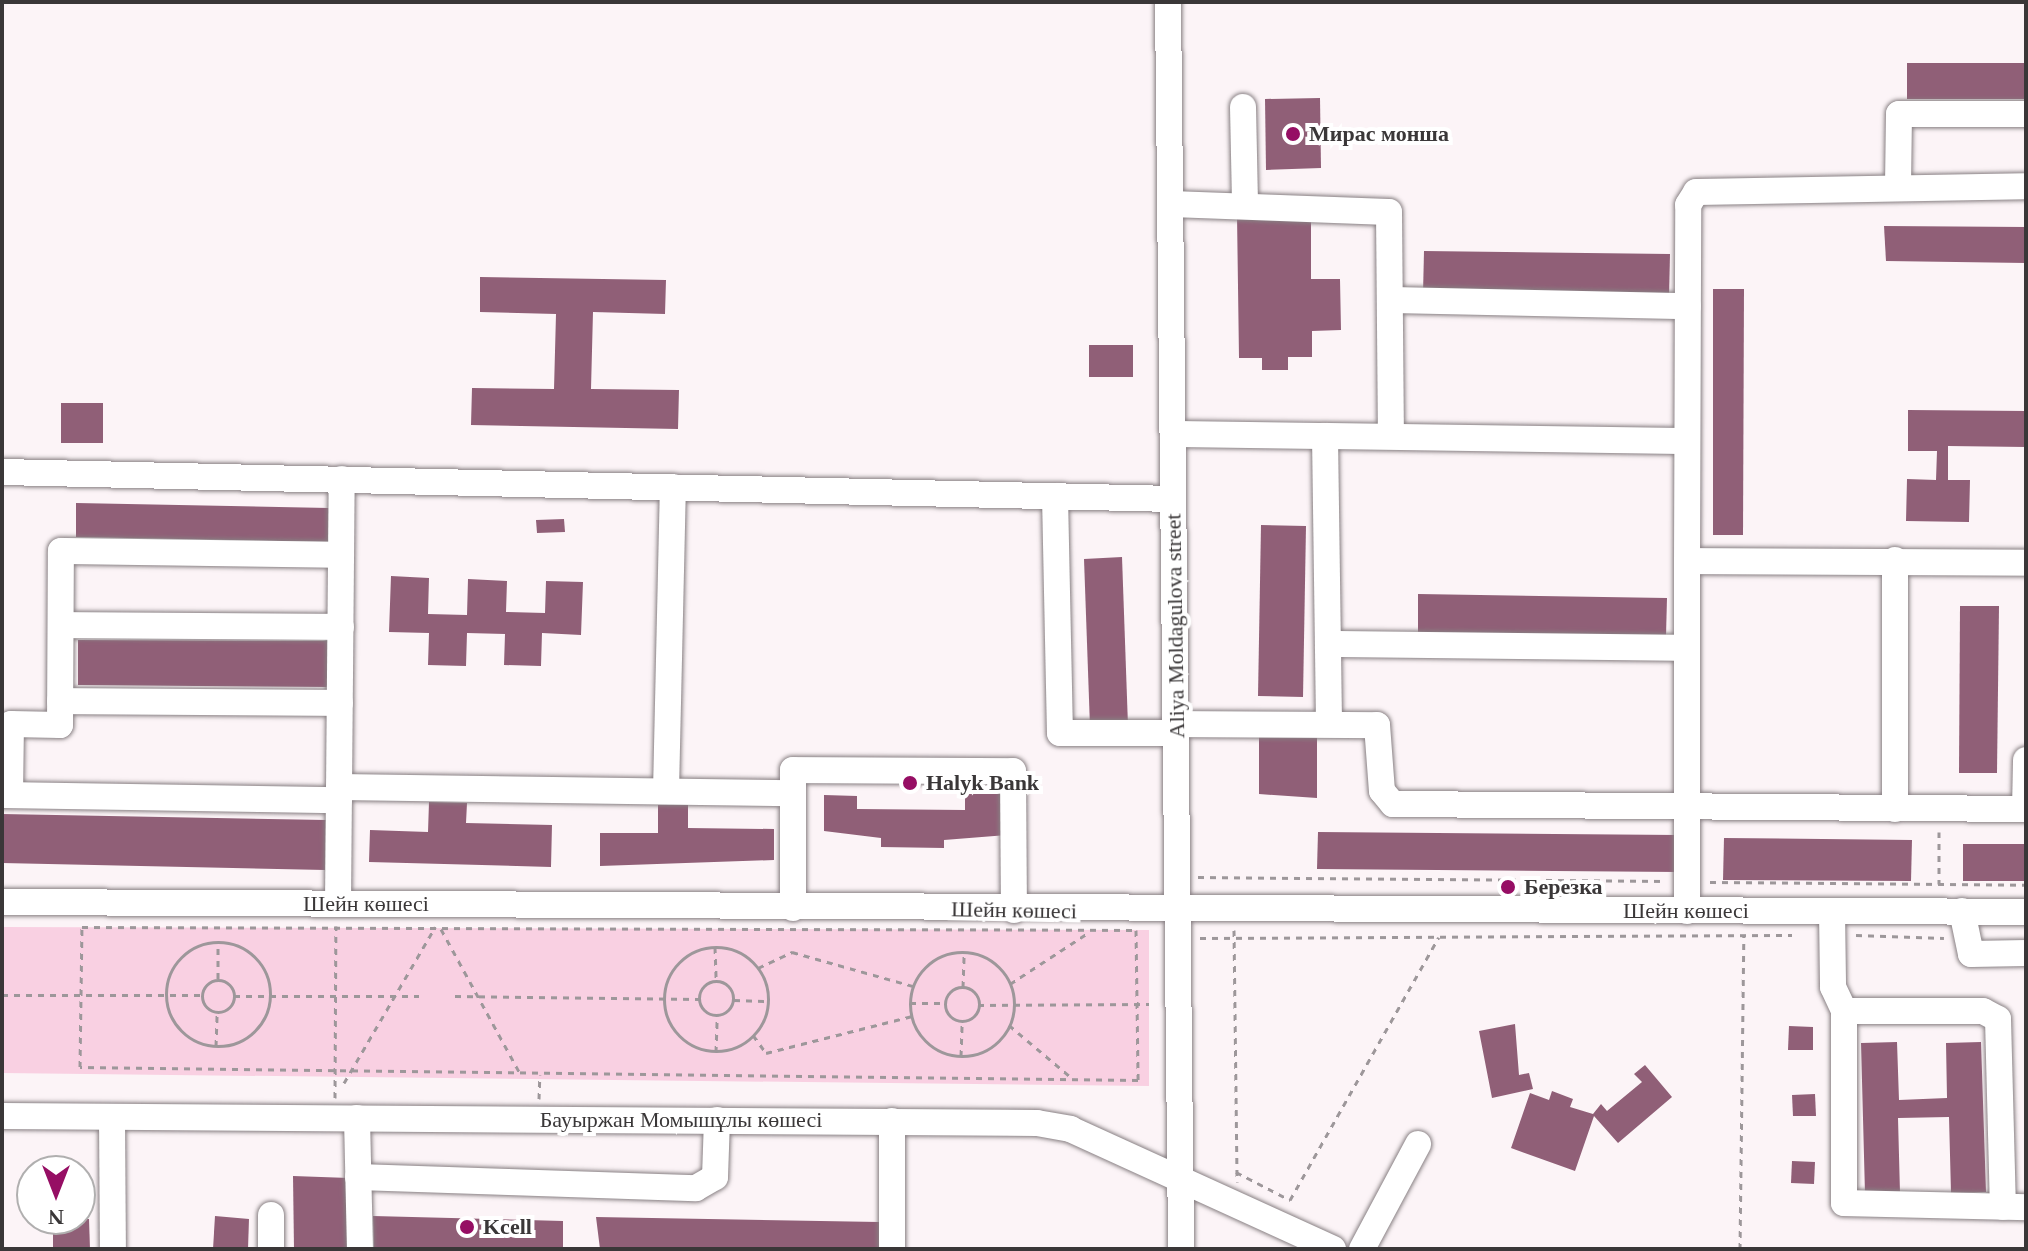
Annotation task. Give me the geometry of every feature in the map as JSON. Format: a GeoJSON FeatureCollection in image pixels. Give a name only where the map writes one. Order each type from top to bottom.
{"type":"FeatureCollection","features":[{"type":"Feature","properties":{"kind":"street","name":"Aliya Moldagulova street"},"geometry":{"type":"LineString","coordinates":[[1168,2],[1181,1249]]}},
{"type":"Feature","properties":{"kind":"street"},"geometry":{"type":"LineString","coordinates":[[1243,107],[1245,205]]}},
{"type":"Feature","properties":{"kind":"street"},"geometry":{"type":"LineString","coordinates":[[1898,186],[1899,114],[2026,114]]}},
{"type":"Feature","properties":{"kind":"street"},"geometry":{"type":"LineString","coordinates":[[1687,911],[1688,205],[1696,192],[2026,186]]}},
{"type":"Feature","properties":{"kind":"street"},"geometry":{"type":"LineString","coordinates":[[1171,204],[1389,212],[1393,300],[1391,436]]}},
{"type":"Feature","properties":{"kind":"street"},"geometry":{"type":"LineString","coordinates":[[1393,300],[1688,306]]}},
{"type":"Feature","properties":{"kind":"street"},"geometry":{"type":"LineString","coordinates":[[1173,434],[1686,441]]}},
{"type":"Feature","properties":{"kind":"street"},"geometry":{"type":"LineString","coordinates":[[1325,436],[1329,722]]}},
{"type":"Feature","properties":{"kind":"street"},"geometry":{"type":"LineString","coordinates":[[2,472],[1173,499]]}},
{"type":"Feature","properties":{"kind":"street"},"geometry":{"type":"LineString","coordinates":[[337,916],[342,479]]}},
{"type":"Feature","properties":{"kind":"street"},"geometry":{"type":"LineString","coordinates":[[666,791],[673,487]]}},
{"type":"Feature","properties":{"kind":"street"},"geometry":{"type":"LineString","coordinates":[[1055,496],[1060,733],[1329,722],[1377,725],[1382,791],[1393,804],[2026,809],[2026,760]]}},
{"type":"Feature","properties":{"kind":"street"},"geometry":{"type":"LineString","coordinates":[[341,555],[61,551],[60,725],[11,724],[6,795],[793,793]]}},
{"type":"Feature","properties":{"kind":"street"},"geometry":{"type":"LineString","coordinates":[[1895,560],[1895,809]]}},
{"type":"Feature","properties":{"kind":"street"},"geometry":{"type":"LineString","coordinates":[[1687,561],[2026,563]]}},
{"type":"Feature","properties":{"kind":"street"},"geometry":{"type":"LineString","coordinates":[[61,625],[341,627]]}},
{"type":"Feature","properties":{"kind":"street"},"geometry":{"type":"LineString","coordinates":[[1328,644],[1686,648]]}},
{"type":"Feature","properties":{"kind":"street"},"geometry":{"type":"LineString","coordinates":[[60,701],[340,703]]}},
{"type":"Feature","properties":{"kind":"street"},"geometry":{"type":"LineString","coordinates":[[793,908],[793,770],[1013,771],[1014,910]]}},
{"type":"Feature","properties":{"kind":"street","name":"Шейн көшесі"},"geometry":{"type":"LineString","coordinates":[[2,902],[337,916],[793,908],[1178,912],[2026,912]]}},
{"type":"Feature","properties":{"kind":"street"},"geometry":{"type":"LineString","coordinates":[[1832,911],[1833,987],[1844,1011],[1844,1203],[2015,1207],[1998,1019],[1983,1011],[1844,1011]]}},
{"type":"Feature","properties":{"kind":"street"},"geometry":{"type":"LineString","coordinates":[[1962,911],[1971,954],[2026,953]]}},
{"type":"Feature","properties":{"kind":"street","name":"Бауыржан Момышұлы көшесі"},"geometry":{"type":"LineString","coordinates":[[2,1116],[892,1121],[1070,1129],[1180,1176],[1333,1249]]}},
{"type":"Feature","properties":{"kind":"street"},"geometry":{"type":"LineString","coordinates":[[112,1117],[113,1249]]}},
{"type":"Feature","properties":{"kind":"street"},"geometry":{"type":"LineString","coordinates":[[346,1118],[358,1177],[360,1249]]}},
{"type":"Feature","properties":{"kind":"street"},"geometry":{"type":"LineString","coordinates":[[358,1177],[696,1188],[715,1177],[717,1120]]}},
{"type":"Feature","properties":{"kind":"street"},"geometry":{"type":"LineString","coordinates":[[892,1121],[892,1249]]}},
{"type":"Feature","properties":{"kind":"street"},"geometry":{"type":"LineString","coordinates":[[1362,1249],[1418,1144]]}},
{"type":"Feature","properties":{"kind":"street"},"geometry":{"type":"LineString","coordinates":[[271,1215],[271,1249]]}},
{"type":"Feature","properties":{"kind":"path"},"geometry":{"type":"LineString","coordinates":[[1938,809],[1939,884]]}},
{"type":"Feature","properties":{"kind":"path"},"geometry":{"type":"LineString","coordinates":[[1177,877],[2026,885]]}},
{"type":"Feature","properties":{"kind":"path"},"geometry":{"type":"LineString","coordinates":[[1233,878],[1236,1172],[1290,1200],[1439,937]]}},
{"type":"Feature","properties":{"kind":"path"},"geometry":{"type":"LineString","coordinates":[[337,916],[336,1070],[346,1118]]}},
{"type":"Feature","properties":{"kind":"path"},"geometry":{"type":"LineString","coordinates":[[337,916],[434,928],[1136,930],[1138,1080],[80,1067],[82,927],[337,916]]}},
{"type":"Feature","properties":{"kind":"path"},"geometry":{"type":"LineString","coordinates":[[344,1083],[434,928]]}},
{"type":"Feature","properties":{"kind":"path"},"geometry":{"type":"LineString","coordinates":[[440,928],[520,1073]]}},
{"type":"Feature","properties":{"kind":"path"},"geometry":{"type":"LineString","coordinates":[[1010,984],[1088,933]]}},
{"type":"Feature","properties":{"kind":"path"},"geometry":{"type":"LineString","coordinates":[[1740,1249],[1744,935]]}},
{"type":"Feature","properties":{"kind":"path"},"geometry":{"type":"LineString","coordinates":[[218,943],[218,979],[234,996]]}},
{"type":"Feature","properties":{"kind":"path"},"geometry":{"type":"LineString","coordinates":[[218,943],[260,964],[270,995],[247,1037],[216,1046],[183,1033],[166,996],[184,955],[218,943]]}},
{"type":"Feature","properties":{"kind":"path"},"geometry":{"type":"LineString","coordinates":[[715,947],[716,981]]}},
{"type":"Feature","properties":{"kind":"path"},"geometry":{"type":"LineString","coordinates":[[715,947],[742,953],[758,968],[768,1001],[753,1035],[716,1052],[684,1040],[664,999],[678,963],[715,947]]}},
{"type":"Feature","properties":{"kind":"path"},"geometry":{"type":"LineString","coordinates":[[758,968],[792,952],[913,986]]}},
{"type":"Feature","properties":{"kind":"path"},"geometry":{"type":"LineString","coordinates":[[964,952],[963,987],[978,1005]]}},
{"type":"Feature","properties":{"kind":"path"},"geometry":{"type":"LineString","coordinates":[[964,952],[993,962],[1010,984],[1014,1005],[1009,1025],[991,1047],[961,1056],[926,1042],[912,1016],[910,1003],[913,986],[928,963],[964,952]]}},
{"type":"Feature","properties":{"kind":"path"},"geometry":{"type":"LineString","coordinates":[[2,995],[201,995],[218,979]]}},
{"type":"Feature","properties":{"kind":"path"},"geometry":{"type":"LineString","coordinates":[[699,999],[704,986],[716,981],[730,987],[734,1000]]}},
{"type":"Feature","properties":{"kind":"path"},"geometry":{"type":"LineString","coordinates":[[910,1003],[945,1003],[963,987]]}},
{"type":"Feature","properties":{"kind":"path"},"geometry":{"type":"LineString","coordinates":[[201,995],[217,1012],[216,1046]]}},
{"type":"Feature","properties":{"kind":"path"},"geometry":{"type":"LineString","coordinates":[[217,1012],[234,996],[419,996]]}},
{"type":"Feature","properties":{"kind":"path"},"geometry":{"type":"LineString","coordinates":[[455,996],[699,999],[717,1016]]}},
{"type":"Feature","properties":{"kind":"path"},"geometry":{"type":"LineString","coordinates":[[716,1052],[717,1016],[734,1000],[768,1001]]}},
{"type":"Feature","properties":{"kind":"path"},"geometry":{"type":"LineString","coordinates":[[945,1003],[962,1021]]}},
{"type":"Feature","properties":{"kind":"path"},"geometry":{"type":"LineString","coordinates":[[961,1056],[962,1021],[978,1005],[1149,1004]]}},
{"type":"Feature","properties":{"kind":"path"},"geometry":{"type":"LineString","coordinates":[[753,1035],[766,1053],[912,1016]]}},
{"type":"Feature","properties":{"kind":"path"},"geometry":{"type":"LineString","coordinates":[[1009,1025],[1073,1079]]}},
{"type":"Feature","properties":{"kind":"shaded area"},"geometry":{"type":"Polygon","coordinates":[[[2,927],[1149,930],[1149,1086],[2,1073],[2,927]]]}},
{"type":"Feature","properties":{"kind":"building"},"geometry":{"type":"Polygon","coordinates":[[[1907,63],[2026,63],[2026,99],[1907,99],[1907,63]]]}},
{"type":"Feature","properties":{"kind":"building","name":"Мирас монша"},"geometry":{"type":"Polygon","coordinates":[[[1320,98],[1321,168],[1266,170],[1265,99],[1320,98]]]}},
{"type":"Feature","properties":{"kind":"building"},"geometry":{"type":"Polygon","coordinates":[[[1311,214],[1311,279],[1340,279],[1341,330],[1312,331],[1312,357],[1288,357],[1288,370],[1262,370],[1262,358],[1239,358],[1237,215],[1311,214]]]}},
{"type":"Feature","properties":{"kind":"building"},"geometry":{"type":"Polygon","coordinates":[[[1884,226],[2026,227],[2026,263],[1886,261],[1884,226]]]}},
{"type":"Feature","properties":{"kind":"building"},"geometry":{"type":"Polygon","coordinates":[[[1424,251],[1670,254],[1669,297],[1423,294],[1424,251]]]}},
{"type":"Feature","properties":{"kind":"building"},"geometry":{"type":"Polygon","coordinates":[[[480,277],[666,280],[665,314],[593,312],[591,389],[679,390],[678,429],[471,425],[472,388],[554,389],[556,314],[480,312],[480,277]]]}},
{"type":"Feature","properties":{"kind":"building"},"geometry":{"type":"Polygon","coordinates":[[[1713,289],[1744,289],[1743,535],[1713,535],[1713,289]]]}},
{"type":"Feature","properties":{"kind":"building"},"geometry":{"type":"Polygon","coordinates":[[[1089,345],[1133,345],[1133,377],[1089,377],[1089,345]]]}},
{"type":"Feature","properties":{"kind":"building"},"geometry":{"type":"Polygon","coordinates":[[[61,403],[103,403],[103,443],[61,443],[61,403]]]}},
{"type":"Feature","properties":{"kind":"building"},"geometry":{"type":"Polygon","coordinates":[[[1908,410],[2026,411],[2026,447],[1948,446],[1948,480],[1970,480],[1969,522],[1906,521],[1907,479],[1936,480],[1937,451],[1908,451],[1908,410]]]}},
{"type":"Feature","properties":{"kind":"building"},"geometry":{"type":"Polygon","coordinates":[[[76,503],[329,508],[328,542],[76,537],[76,503]]]}},
{"type":"Feature","properties":{"kind":"building"},"geometry":{"type":"Polygon","coordinates":[[[564,519],[565,532],[537,533],[536,520],[564,519]]]}},
{"type":"Feature","properties":{"kind":"building"},"geometry":{"type":"Polygon","coordinates":[[[1261,525],[1306,526],[1303,697],[1258,696],[1261,525]]]}},
{"type":"Feature","properties":{"kind":"building"},"geometry":{"type":"Polygon","coordinates":[[[1122,557],[1128,726],[1090,727],[1084,559],[1122,557]]]}},
{"type":"Feature","properties":{"kind":"building"},"geometry":{"type":"Polygon","coordinates":[[[391,576],[429,578],[428,614],[467,615],[468,579],[507,581],[506,612],[545,613],[546,581],[583,582],[581,635],[542,633],[541,666],[504,665],[505,634],[467,633],[466,666],[428,665],[429,633],[389,632],[391,576]]]}},
{"type":"Feature","properties":{"kind":"building"},"geometry":{"type":"Polygon","coordinates":[[[1418,594],[1667,598],[1666,636],[1418,635],[1418,594]]]}},
{"type":"Feature","properties":{"kind":"building"},"geometry":{"type":"Polygon","coordinates":[[[1960,606],[1999,606],[1997,773],[1959,773],[1960,606]]]}},
{"type":"Feature","properties":{"kind":"building"},"geometry":{"type":"Polygon","coordinates":[[[78,640],[330,641],[330,687],[78,685],[78,640]]]}},
{"type":"Feature","properties":{"kind":"building"},"geometry":{"type":"Polygon","coordinates":[[[1259,734],[1317,734],[1317,798],[1259,794],[1259,734]]]}},
{"type":"Feature","properties":{"kind":"building"},"geometry":{"type":"Polygon","coordinates":[[[965,791],[1007,791],[1007,835],[944,840],[944,848],[881,847],[881,838],[824,831],[824,795],[857,796],[857,809],[965,810],[965,791]]]}},
{"type":"Feature","properties":{"kind":"building"},"geometry":{"type":"Polygon","coordinates":[[[429,802],[467,803],[466,823],[552,825],[551,867],[369,862],[370,830],[428,832],[429,802]]]}},
{"type":"Feature","properties":{"kind":"building"},"geometry":{"type":"Polygon","coordinates":[[[658,805],[688,805],[688,828],[774,829],[774,860],[600,866],[600,833],[658,833],[658,805]]]}},
{"type":"Feature","properties":{"kind":"building"},"geometry":{"type":"Polygon","coordinates":[[[2,814],[326,820],[325,870],[2,863],[2,814]]]}},
{"type":"Feature","properties":{"kind":"building"},"geometry":{"type":"Polygon","coordinates":[[[1318,832],[1678,835],[1678,872],[1317,869],[1318,832]]]}},
{"type":"Feature","properties":{"kind":"building"},"geometry":{"type":"Polygon","coordinates":[[[1724,838],[1912,840],[1911,881],[1723,880],[1724,838]]]}},
{"type":"Feature","properties":{"kind":"building"},"geometry":{"type":"Polygon","coordinates":[[[1963,844],[2026,844],[2026,881],[1963,881],[1963,844]]]}},
{"type":"Feature","properties":{"kind":"building"},"geometry":{"type":"Polygon","coordinates":[[[1515,1024],[1519,1075],[1529,1073],[1533,1089],[1492,1098],[1479,1031],[1515,1024]]]}},
{"type":"Feature","properties":{"kind":"building"},"geometry":{"type":"Polygon","coordinates":[[[1789,1026],[1813,1027],[1813,1050],[1788,1050],[1789,1026]]]}},
{"type":"Feature","properties":{"kind":"building"},"geometry":{"type":"Polygon","coordinates":[[[1897,1042],[1899,1100],[1947,1098],[1946,1043],[1981,1042],[1986,1192],[1951,1193],[1949,1117],[1898,1118],[1900,1193],[1865,1194],[1861,1043],[1897,1042]]]}},
{"type":"Feature","properties":{"kind":"building"},"geometry":{"type":"Polygon","coordinates":[[[1645,1065],[1672,1097],[1618,1143],[1594,1116],[1575,1171],[1511,1148],[1530,1093],[1549,1100],[1552,1091],[1573,1099],[1570,1107],[1593,1114],[1601,1104],[1607,1111],[1642,1082],[1634,1074],[1645,1065]]]}},
{"type":"Feature","properties":{"kind":"building"},"geometry":{"type":"Polygon","coordinates":[[[1815,1094],[1816,1116],[1793,1116],[1792,1095],[1815,1094]]]}},
{"type":"Feature","properties":{"kind":"building"},"geometry":{"type":"Polygon","coordinates":[[[1792,1161],[1815,1162],[1814,1184],[1791,1183],[1792,1161]]]}},
{"type":"Feature","properties":{"kind":"building"},"geometry":{"type":"Polygon","coordinates":[[[293,1176],[349,1178],[350,1249],[294,1249],[293,1176]]]}},
{"type":"Feature","properties":{"kind":"building"},"geometry":{"type":"Polygon","coordinates":[[[215,1216],[249,1219],[248,1249],[213,1249],[215,1216]]]}},
{"type":"Feature","properties":{"kind":"building"},"geometry":{"type":"Polygon","coordinates":[[[373,1216],[563,1221],[563,1249],[374,1249],[373,1216]]]}},
{"type":"Feature","properties":{"kind":"building"},"geometry":{"type":"Polygon","coordinates":[[[596,1217],[879,1222],[880,1249],[600,1249],[596,1217]]]}},
{"type":"Feature","properties":{"kind":"building"},"geometry":{"type":"Polygon","coordinates":[[[53,1235],[90,1235],[90,1249],[53,1249],[53,1235]]]}},
{"type":"Feature","properties":{"kind":"place","name":"Мирас монша"},"geometry":{"type":"Point","coordinates":[1293,134]}},
{"type":"Feature","properties":{"kind":"place","name":"Halyk Bank"},"geometry":{"type":"Point","coordinates":[910,783]}},
{"type":"Feature","properties":{"kind":"place","name":"Березка"},"geometry":{"type":"Point","coordinates":[1508,887]}},
{"type":"Feature","properties":{"kind":"place","name":"Kcell"},"geometry":{"type":"Point","coordinates":[467,1227]}}]}
